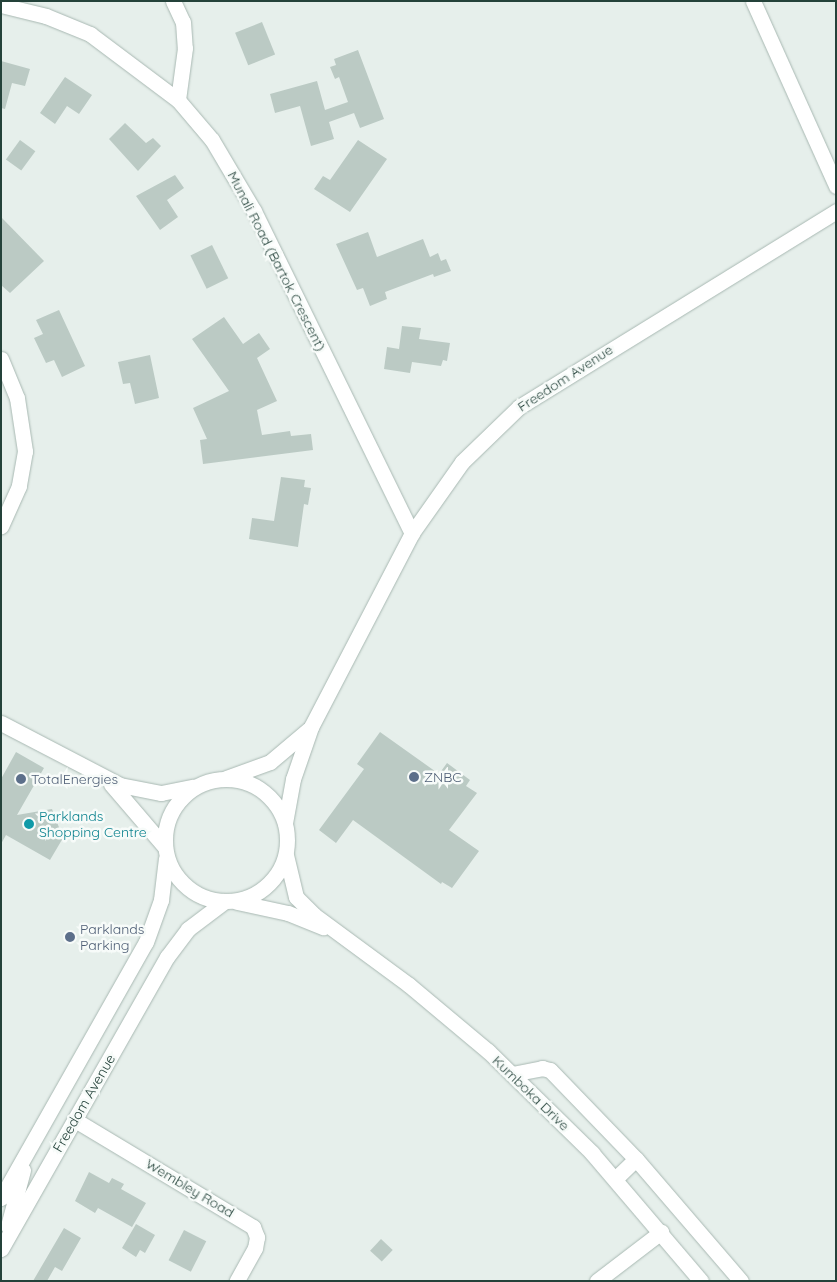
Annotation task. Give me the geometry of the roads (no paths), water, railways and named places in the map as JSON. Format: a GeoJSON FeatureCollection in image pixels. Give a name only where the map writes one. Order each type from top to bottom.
{"type":"FeatureCollection","features":[{"type":"Feature","properties":{"kind":"main road"},"geometry":{"type":"LineString","coordinates":[[173,1],[183,22],[185,48],[178,100]]}},
{"type":"Feature","properties":{"kind":"main road"},"geometry":{"type":"LineString","coordinates":[[754,1],[836,186]]}},
{"type":"Feature","properties":{"kind":"main road","name":"Munali Road (Bartok Crescent)"},"geometry":{"type":"LineString","coordinates":[[1,5],[46,16],[90,34],[178,100],[212,140],[254,211],[412,533]]}},
{"type":"Feature","properties":{"kind":"main road","name":"Freedom Avenue"},"geometry":{"type":"LineString","coordinates":[[285,823],[293,780],[311,727],[412,533],[462,462],[519,406],[836,211]]}},
{"type":"Feature","properties":{"kind":"main road"},"geometry":{"type":"LineString","coordinates":[[1,359],[17,398],[25,451],[19,486],[1,526]]}},
{"type":"Feature","properties":{"kind":"main road"},"geometry":{"type":"LineString","coordinates":[[1,723],[104,778],[142,791],[161,793],[220,779],[237,780],[267,795],[285,823],[286,855],[279,872],[267,886],[251,896],[229,901],[198,895],[184,885],[173,872],[166,852],[133,807],[104,778]]}},
{"type":"Feature","properties":{"kind":"main road","name":"Freedom Avenue"},"geometry":{"type":"LineString","coordinates":[[220,779],[270,762],[311,727]]}},
{"type":"Feature","properties":{"kind":"main road"},"geometry":{"type":"LineString","coordinates":[[166,852],[166,828],[173,810],[185,795],[201,784]]}},
{"type":"Feature","properties":{"kind":"main road","name":"Freedom Avenue"},"geometry":{"type":"LineString","coordinates":[[1,1198],[146,942],[161,900],[166,852]]}},
{"type":"Feature","properties":{"kind":"main road","name":"Kumboka Drive"},"geometry":{"type":"LineString","coordinates":[[286,855],[296,896],[336,932],[409,985],[512,1074],[615,1179],[701,1281]]}},
{"type":"Feature","properties":{"kind":"main road","name":"Freedom Avenue"},"geometry":{"type":"LineString","coordinates":[[2,1247],[167,957],[188,929],[229,901]]}},
{"type":"Feature","properties":{"kind":"main road","name":"Kumboka Drive"},"geometry":{"type":"LineString","coordinates":[[229,901],[288,913],[336,932]]}},
{"type":"Feature","properties":{"kind":"main road"},"geometry":{"type":"LineString","coordinates":[[512,1074],[542,1068],[550,1070],[636,1159],[741,1281]]}},
{"type":"Feature","properties":{"kind":"main road","name":"Wembley Road"},"geometry":{"type":"LineString","coordinates":[[75,1120],[253,1227],[257,1237],[255,1248],[237,1281]]}},
{"type":"Feature","properties":{"kind":"main road"},"geometry":{"type":"LineString","coordinates":[[2,1247],[28,1152]]}},
{"type":"Feature","properties":{"kind":"main road"},"geometry":{"type":"LineString","coordinates":[[615,1179],[636,1159]]}},
{"type":"Feature","properties":{"kind":"main road"},"geometry":{"type":"LineString","coordinates":[[597,1281],[661,1232]]}},
{"type":"Feature","properties":{"kind":"place","name":"ZNBC"},"geometry":{"type":"Point","coordinates":[414,777]}},
{"type":"Feature","properties":{"kind":"place","name":"TotalEnergies"},"geometry":{"type":"Point","coordinates":[21,779]}},
{"type":"Feature","properties":{"kind":"place","name":"Parklands Shopping Centre"},"geometry":{"type":"Point","coordinates":[29,824]}},
{"type":"Feature","properties":{"kind":"place","name":"Parklands Parking"},"geometry":{"type":"Point","coordinates":[70,937]}}]}
